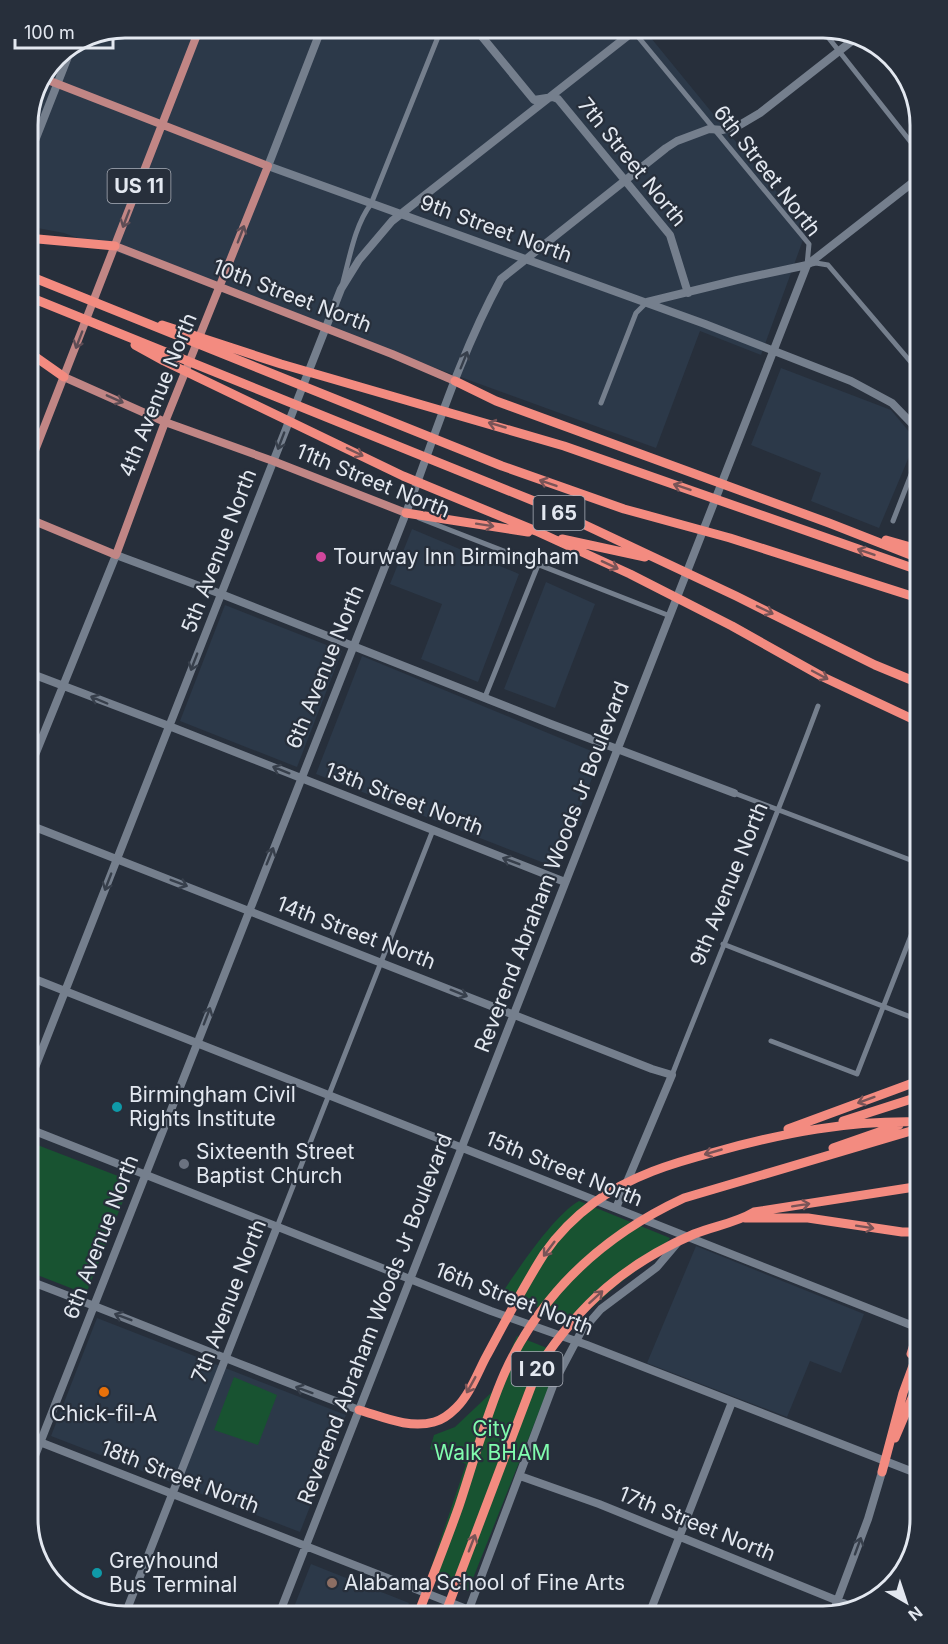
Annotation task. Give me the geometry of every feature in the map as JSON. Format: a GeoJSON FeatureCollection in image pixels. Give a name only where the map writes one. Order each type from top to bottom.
{"type":"FeatureCollection","features":[{"type":"Feature","properties":{"kind":"highway"},"geometry":{"type":"LineString","coordinates":[[38,239],[115,246]]}},
{"type":"Feature","properties":{"kind":"highway","name":"I 65"},"geometry":{"type":"LineString","coordinates":[[38,279],[173,331],[223,355],[513,470],[602,502],[730,538],[910,595]]}},
{"type":"Feature","properties":{"kind":"highway","name":"I 65"},"geometry":{"type":"LineString","coordinates":[[38,300],[165,357],[271,394],[534,501],[875,665],[910,679]]}},
{"type":"Feature","properties":{"kind":"highway"},"geometry":{"type":"LineString","coordinates":[[173,331],[564,446],[910,567]]}},
{"type":"Feature","properties":{"kind":"highway"},"geometry":{"type":"LineString","coordinates":[[165,357],[218,387],[404,476],[536,531],[630,574],[732,626],[824,677],[910,718]]}},
{"type":"Feature","properties":{"kind":"highway"},"geometry":{"type":"LineString","coordinates":[[38,359],[64,377]]}},
{"type":"Feature","properties":{"kind":"highway"},"geometry":{"type":"LineString","coordinates":[[455,381],[496,401],[910,555]]}},
{"type":"Feature","properties":{"kind":"highway"},"geometry":{"type":"LineString","coordinates":[[406,513],[527,531],[662,561]]}},
{"type":"Feature","properties":{"kind":"highway"},"geometry":{"type":"LineString","coordinates":[[829,523],[910,547]]}},
{"type":"Feature","properties":{"kind":"highway"},"geometry":{"type":"LineString","coordinates":[[770,1137],[910,1084]]}},
{"type":"Feature","properties":{"kind":"highway"},"geometry":{"type":"LineString","coordinates":[[359,1410],[415,1424],[436,1422],[448,1415],[457,1407],[470,1388],[546,1252],[561,1233],[592,1204],[623,1184],[693,1158],[770,1137],[826,1126],[910,1099]]}},
{"type":"Feature","properties":{"kind":"highway"},"geometry":{"type":"LineString","coordinates":[[826,1126],[910,1120]]}},
{"type":"Feature","properties":{"kind":"highway"},"geometry":{"type":"LineString","coordinates":[[772,1172],[858,1138],[910,1123]]}},
{"type":"Feature","properties":{"kind":"highway","name":"I 20"},"geometry":{"type":"LineString","coordinates":[[421,1606],[458,1509],[505,1373],[532,1322],[564,1283],[607,1243],[652,1214],[684,1198],[910,1131]]}},
{"type":"Feature","properties":{"kind":"highway","name":"I 20"},"geometry":{"type":"LineString","coordinates":[[448,1606],[538,1366],[560,1334],[585,1307],[616,1279],[644,1259],[694,1234],[745,1218],[754,1212],[910,1188]]}},
{"type":"Feature","properties":{"kind":"highway"},"geometry":{"type":"LineString","coordinates":[[745,1218],[808,1218],[910,1232]]}},
{"type":"Feature","properties":{"kind":"highway"},"geometry":{"type":"LineString","coordinates":[[889,1448],[894,1412],[910,1368]]}},
{"type":"Feature","properties":{"kind":"highway"},"geometry":{"type":"LineString","coordinates":[[882,1472],[889,1448],[910,1401]]}},
{"type":"Feature","properties":{"kind":"main road","name":"US 11"},"geometry":{"type":"LineString","coordinates":[[38,443],[196,38]]}},
{"type":"Feature","properties":{"kind":"main road","name":"9th Street North"},"geometry":{"type":"LineString","coordinates":[[50,81],[268,166]]}},
{"type":"Feature","properties":{"kind":"main road","name":"4th Avenue North"},"geometry":{"type":"LineString","coordinates":[[116,555],[165,422],[268,166]]}},
{"type":"Feature","properties":{"kind":"main road","name":"10th Street North"},"geometry":{"type":"LineString","coordinates":[[115,246],[455,381]]}},
{"type":"Feature","properties":{"kind":"main road","name":"11th Street North"},"geometry":{"type":"LineString","coordinates":[[64,377],[165,422],[406,513]]}},
{"type":"Feature","properties":{"kind":"main road"},"geometry":{"type":"LineString","coordinates":[[38,523],[116,555]]}},
{"type":"Feature","properties":{"kind":"street","name":"4th Avenue North"},"geometry":{"type":"LineString","coordinates":[[268,166],[318,38]]}},
{"type":"Feature","properties":{"kind":"street","name":"5th Avenue North"},"geometry":{"type":"LineString","coordinates":[[38,1060],[341,289],[354,241],[438,38]]}},
{"type":"Feature","properties":{"kind":"street","name":"7th Street North"},"geometry":{"type":"LineString","coordinates":[[483,38],[534,100],[558,99],[673,239],[688,293]]}},
{"type":"Feature","properties":{"kind":"street"},"geometry":{"type":"LineString","coordinates":[[341,289],[359,260],[392,221],[623,38]]}},
{"type":"Feature","properties":{"kind":"street","name":"6th Street North"},"geometry":{"type":"LineString","coordinates":[[641,38],[809,244],[807,265],[816,263],[828,265],[910,357]]}},
{"type":"Feature","properties":{"kind":"street"},"geometry":{"type":"LineString","coordinates":[[828,38],[910,141]]}},
{"type":"Feature","properties":{"kind":"street","name":"6th Avenue North"},"geometry":{"type":"LineString","coordinates":[[38,1447],[406,513],[455,381],[486,306],[501,279],[677,141],[709,129],[723,130],[738,126],[760,113],[850,42]]}},
{"type":"Feature","properties":{"kind":"street"},"geometry":{"type":"LineString","coordinates":[[38,133],[67,59]]}},
{"type":"Feature","properties":{"kind":"street","name":"9th Street North"},"geometry":{"type":"LineString","coordinates":[[268,166],[645,303],[851,381],[892,403],[910,422]]}},
{"type":"Feature","properties":{"kind":"street"},"geometry":{"type":"LineString","coordinates":[[601,403],[636,313],[645,303],[807,265],[910,185]]}},
{"type":"Feature","properties":{"kind":"street","name":"Reverend Abraham Woods Jr Boulevard"},"geometry":{"type":"LineString","coordinates":[[282,1606],[807,265]]}},
{"type":"Feature","properties":{"kind":"street"},"geometry":{"type":"LineString","coordinates":[[892,521],[910,476]]}},
{"type":"Feature","properties":{"kind":"street","name":"11th Street North"},"geometry":{"type":"LineString","coordinates":[[406,513],[670,616]]}},
{"type":"Feature","properties":{"kind":"street","name":"4th Avenue North"},"geometry":{"type":"LineString","coordinates":[[38,748],[116,555]]}},
{"type":"Feature","properties":{"kind":"street"},"geometry":{"type":"LineString","coordinates":[[116,555],[910,860]]}},
{"type":"Feature","properties":{"kind":"street"},"geometry":{"type":"LineString","coordinates":[[485,697],[538,565]]}},
{"type":"Feature","properties":{"kind":"street","name":"13th Street North"},"geometry":{"type":"LineString","coordinates":[[38,676],[566,882]]}},
{"type":"Feature","properties":{"kind":"street","name":"9th Avenue North"},"geometry":{"type":"LineString","coordinates":[[672,1075],[723,944],[779,811],[818,706]]}},
{"type":"Feature","properties":{"kind":"street","name":"14th Street North"},"geometry":{"type":"LineString","coordinates":[[38,828],[672,1075]]}},
{"type":"Feature","properties":{"kind":"street","name":"7th Avenue North"},"geometry":{"type":"LineString","coordinates":[[128,1606],[433,830]]}},
{"type":"Feature","properties":{"kind":"street"},"geometry":{"type":"LineString","coordinates":[[771,1041],[857,1074],[910,938]]}},
{"type":"Feature","properties":{"kind":"street"},"geometry":{"type":"LineString","coordinates":[[723,944],[910,1017]]}},
{"type":"Feature","properties":{"kind":"street","name":"15th Street North"},"geometry":{"type":"LineString","coordinates":[[38,980],[910,1325]]}},
{"type":"Feature","properties":{"kind":"street"},"geometry":{"type":"LineString","coordinates":[[616,1208],[672,1075]]}},
{"type":"Feature","properties":{"kind":"street","name":"16th Street North"},"geometry":{"type":"LineString","coordinates":[[38,1132],[410,1279],[910,1471]]}},
{"type":"Feature","properties":{"kind":"street"},"geometry":{"type":"LineString","coordinates":[[470,1606],[554,1383],[575,1342],[585,1326],[601,1309],[657,1267],[684,1235]]}},
{"type":"Feature","properties":{"kind":"street"},"geometry":{"type":"LineString","coordinates":[[38,1284],[359,1410]]}},
{"type":"Feature","properties":{"kind":"street"},"geometry":{"type":"LineString","coordinates":[[652,1606],[732,1402]]}},
{"type":"Feature","properties":{"kind":"street","name":"18th Street North"},"geometry":{"type":"LineString","coordinates":[[40,1442],[305,1546],[450,1606]]}},
{"type":"Feature","properties":{"kind":"street"},"geometry":{"type":"LineString","coordinates":[[836,1606],[868,1519],[882,1472]]}},
{"type":"Feature","properties":{"kind":"street","name":"17th Street North"},"geometry":{"type":"LineString","coordinates":[[520,1476],[846,1604]]}},
{"type":"Feature","properties":{"kind":"shaded area"},"geometry":{"type":"Polygon","coordinates":[[[125,38],[651,38],[807,229],[761,355],[700,331],[656,448],[64,233],[38,228],[40,102],[56,72],[76,52],[108,39],[125,38]]]}},
{"type":"Feature","properties":{"kind":"shaded area"},"geometry":{"type":"Polygon","coordinates":[[[781,368],[891,410],[910,433],[910,454],[879,528],[811,501],[821,473],[751,445],[781,368]]]}},
{"type":"Feature","properties":{"kind":"shaded area"},"geometry":{"type":"Polygon","coordinates":[[[412,529],[519,574],[478,682],[421,659],[442,604],[390,584],[412,529]]]}},
{"type":"Feature","properties":{"kind":"shaded area"},"geometry":{"type":"Polygon","coordinates":[[[546,582],[595,604],[555,708],[504,689],[546,582]]]}},
{"type":"Feature","properties":{"kind":"shaded area"},"geometry":{"type":"Polygon","coordinates":[[[225,605],[342,651],[297,767],[180,721],[225,605]]]}},
{"type":"Feature","properties":{"kind":"shaded area"},"geometry":{"type":"Polygon","coordinates":[[[362,656],[601,755],[557,868],[316,774],[362,656]]]}},
{"type":"Feature","properties":{"kind":"shaded area"},"geometry":{"type":"Polygon","coordinates":[[[696,1246],[864,1314],[841,1373],[810,1361],[787,1417],[647,1363],[696,1246]]]}},
{"type":"Feature","properties":{"kind":"shaded area"},"geometry":{"type":"Polygon","coordinates":[[[97,1318],[346,1415],[300,1532],[51,1436],[97,1318]]]}},
{"type":"Feature","properties":{"kind":"shaded area","name":"Alabama School of Fine Arts"},"geometry":{"type":"Polygon","coordinates":[[[311,1564],[409,1603],[408,1606],[294,1606],[311,1564]]]}},
{"type":"Feature","properties":{"kind":"green space"},"geometry":{"type":"Polygon","coordinates":[[[38,1145],[131,1181],[86,1294],[38,1275],[38,1145]]]}},
{"type":"Feature","properties":{"kind":"green space"},"geometry":{"type":"Polygon","coordinates":[[[579,1201],[670,1238],[661,1252],[616,1286],[576,1322],[502,1293],[548,1230],[579,1201]]]}},
{"type":"Feature","properties":{"kind":"green space","name":"City Walk BHAM"},"geometry":{"type":"Polygon","coordinates":[[[517,1336],[562,1354],[468,1591],[428,1577],[466,1464],[430,1449],[434,1435],[455,1427],[493,1391],[517,1336]]]}},
{"type":"Feature","properties":{"kind":"green space"},"geometry":{"type":"Polygon","coordinates":[[[234,1377],[277,1395],[258,1445],[214,1430],[234,1377]]]}},
{"type":"Feature","properties":{"kind":"place","name":"Tourway Inn Birmingham"},"geometry":{"type":"Point","coordinates":[321,557]}},
{"type":"Feature","properties":{"kind":"place","name":"Birmingham Civil Rights Institute"},"geometry":{"type":"Point","coordinates":[117,1107]}},
{"type":"Feature","properties":{"kind":"place","name":"Sixteenth Street Baptist Church"},"geometry":{"type":"Point","coordinates":[184,1164]}},
{"type":"Feature","properties":{"kind":"place","name":"Chick-fil-A"},"geometry":{"type":"Point","coordinates":[104,1392]}},
{"type":"Feature","properties":{"kind":"place","name":"Greyhound Bus Terminal"},"geometry":{"type":"Point","coordinates":[97,1573]}},
{"type":"Feature","properties":{"kind":"place","name":"Alabama School of Fine Arts"},"geometry":{"type":"Point","coordinates":[332,1583]}}]}
